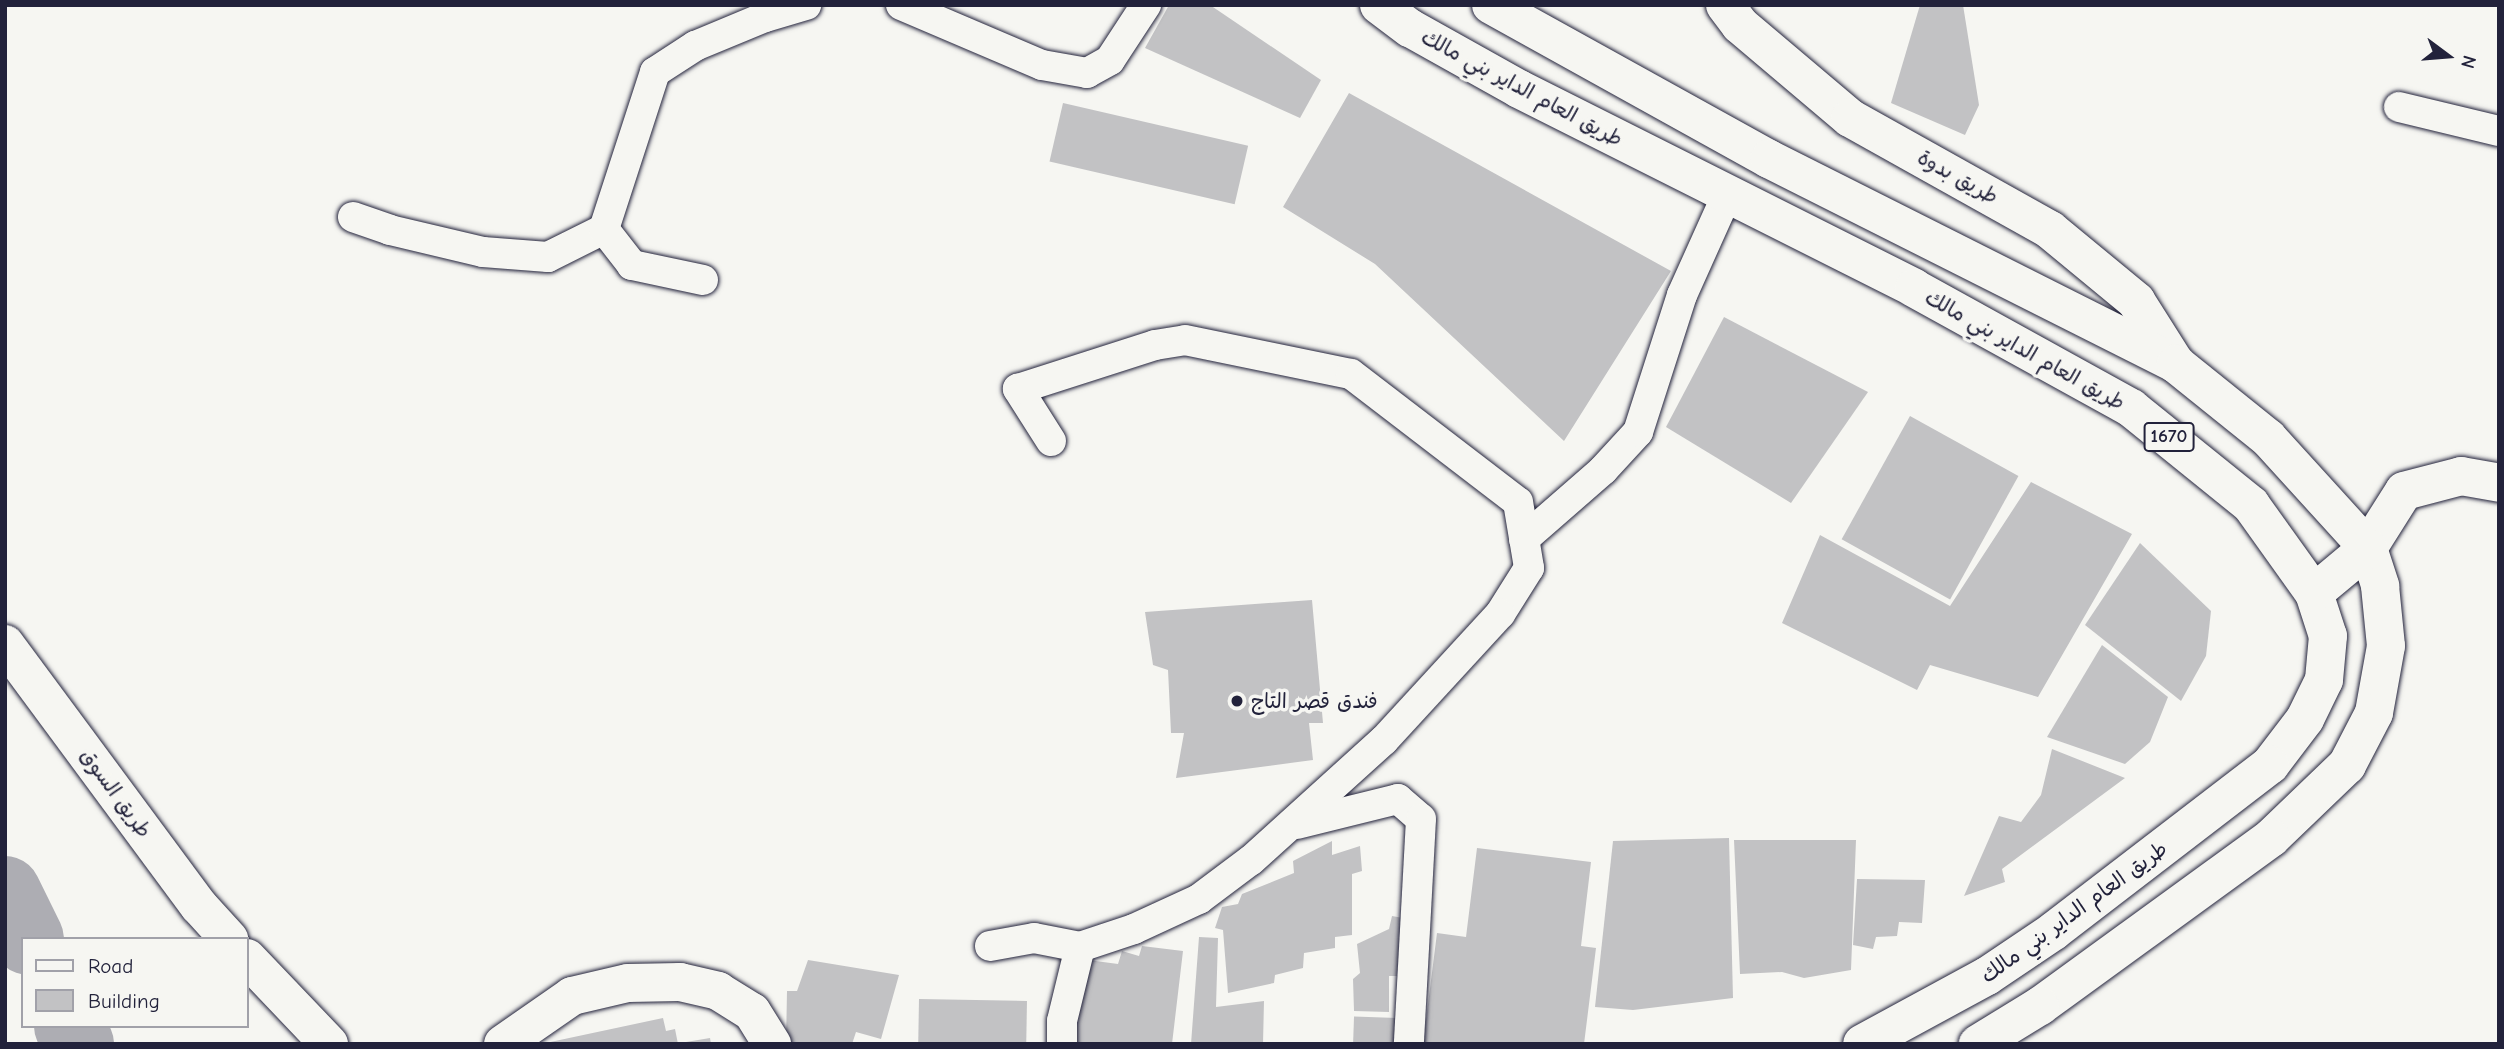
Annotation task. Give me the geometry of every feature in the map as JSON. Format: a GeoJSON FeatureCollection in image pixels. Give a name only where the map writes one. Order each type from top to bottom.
{"type":"FeatureCollection","features":[{"type":"Feature","properties":{"kind":"main road","name":"طريق العام الداير بني مالك"},"geometry":{"type":"LineString","coordinates":[[1378,5],[1410,29],[1519,89],[1726,197],[1914,288],[2131,408],[2250,505],[2314,593],[2328,636],[2324,680],[2305,719],[2270,765],[2135,871],[1998,969],[1862,1044]]}},
{"type":"Feature","properties":{"kind":"main road"},"geometry":{"type":"LineString","coordinates":[[1491,5],[1769,159],[2176,364],[2268,439],[2368,548],[2380,586],[2386,646],[2374,713],[2347,765],[2271,838],[2040,1006],[1978,1044]]}},
{"type":"Feature","properties":{"kind":"main road","name":"طريق بدوة"},"geometry":{"type":"LineString","coordinates":[[1725,5],[1740,25],[1850,118],[2050,230],[2136,301],[2176,364]]}},
{"type":"Feature","properties":{"kind":"main road"},"geometry":{"type":"LineString","coordinates":[[2314,593],[2368,548],[2404,491],[2461,476],[2499,483]]}},
{"type":"Feature","properties":{"kind":"main road","name":"طريق السوق"},"geometry":{"type":"LineString","coordinates":[[5,644],[199,906],[227,937]]}},
{"type":"Feature","properties":{"kind":"main road"},"geometry":{"type":"LineString","coordinates":[[248,959],[329,1044]]}},
{"type":"Feature","properties":{"kind":"main road"},"geometry":{"type":"LineString","coordinates":[[503,1044],[572,996],[628,983],[680,982],[718,991],[752,1012],[772,1044]]}},
{"type":"Feature","properties":{"kind":"street"},"geometry":{"type":"LineString","coordinates":[[901,5],[1042,65],[1087,72],[1110,60],[1146,5]]}},
{"type":"Feature","properties":{"kind":"street"},"geometry":{"type":"LineString","coordinates":[[353,216],[390,230],[483,252],[548,257],[604,229],[655,72],[695,46],[785,8]]}},
{"type":"Feature","properties":{"kind":"street"},"geometry":{"type":"LineString","coordinates":[[2399,107],[2499,131]]}},
{"type":"Feature","properties":{"kind":"street"},"geometry":{"type":"LineString","coordinates":[[1524,539],[1604,470],[1637,432],[1682,295],[1726,197]]}},
{"type":"Feature","properties":{"kind":"street"},"geometry":{"type":"LineString","coordinates":[[604,229],[632,265],[704,280]]}},
{"type":"Feature","properties":{"kind":"street"},"geometry":{"type":"LineString","coordinates":[[990,946],[1034,938],[1080,947],[1134,929],[1199,899],[1293,825],[1384,740],[1500,614],[1528,568],[1518,502],[1350,374],[1185,340],[1155,345],[1018,389],[1051,441]]}},
{"type":"Feature","properties":{"kind":"street"},"geometry":{"type":"LineString","coordinates":[[1293,825],[1398,799],[1420,819],[1409,1044]]}},
{"type":"Feature","properties":{"kind":"street"},"geometry":{"type":"LineString","coordinates":[[1062,1044],[1062,1021],[1080,947]]}},
{"type":"Feature","properties":{"kind":"building"},"geometry":{"type":"Polygon","coordinates":[[[1169,5],[1210,5],[1321,80],[1300,118],[1145,48],[1169,5]]]}},
{"type":"Feature","properties":{"kind":"building"},"geometry":{"type":"Polygon","coordinates":[[[1920,5],[1963,5],[1979,105],[1965,135],[1891,103],[1920,5]]]}},
{"type":"Feature","properties":{"kind":"building"},"geometry":{"type":"Polygon","coordinates":[[[1349,93],[1671,271],[1564,441],[1375,264],[1283,207],[1349,93]]]}},
{"type":"Feature","properties":{"kind":"building"},"geometry":{"type":"Polygon","coordinates":[[[1063,103],[1248,146],[1235,204],[1050,161],[1063,103]]]}},
{"type":"Feature","properties":{"kind":"building"},"geometry":{"type":"Polygon","coordinates":[[[1724,317],[1868,392],[1791,503],[1666,427],[1724,317]]]}},
{"type":"Feature","properties":{"kind":"building"},"geometry":{"type":"Polygon","coordinates":[[[1910,416],[2018,476],[1950,599],[1842,539],[1910,416]]]}},
{"type":"Feature","properties":{"kind":"building"},"geometry":{"type":"Polygon","coordinates":[[[2031,482],[2132,534],[2038,697],[1930,665],[1917,690],[1782,623],[1820,535],[1950,606],[2031,482]]]}},
{"type":"Feature","properties":{"kind":"building"},"geometry":{"type":"Polygon","coordinates":[[[2140,543],[2211,611],[2206,656],[2181,701],[2085,625],[2140,543]]]}},
{"type":"Feature","properties":{"kind":"building"},"geometry":{"type":"Polygon","coordinates":[[[1312,600],[1323,723],[1309,723],[1313,760],[1176,778],[1184,733],[1171,733],[1168,670],[1153,665],[1145,612],[1312,600]]]}},
{"type":"Feature","properties":{"kind":"building"},"geometry":{"type":"Polygon","coordinates":[[[2102,645],[2168,697],[2150,742],[2125,764],[2047,737],[2102,645]]]}},
{"type":"Feature","properties":{"kind":"building"},"geometry":{"type":"Polygon","coordinates":[[[2052,749],[2125,778],[2002,869],[2005,882],[1964,896],[1999,816],[2021,822],[2041,795],[2052,749]]]}},
{"type":"Feature","properties":{"kind":"building"},"geometry":{"type":"Polygon","coordinates":[[[1729,838],[1733,998],[1633,1010],[1595,1007],[1613,841],[1729,838]]]}},
{"type":"Feature","properties":{"kind":"building"},"geometry":{"type":"Polygon","coordinates":[[[1734,840],[1856,840],[1851,970],[1804,978],[1782,972],[1740,974],[1734,840]]]}},
{"type":"Feature","properties":{"kind":"building"},"geometry":{"type":"Polygon","coordinates":[[[1332,841],[1332,855],[1360,846],[1362,871],[1352,874],[1352,935],[1335,937],[1335,948],[1304,953],[1303,968],[1275,975],[1274,983],[1228,993],[1223,930],[1215,928],[1222,907],[1238,904],[1242,894],[1294,873],[1293,861],[1332,841]]]}},
{"type":"Feature","properties":{"kind":"building"},"geometry":{"type":"Polygon","coordinates":[[[1477,848],[1591,862],[1581,946],[1596,948],[1584,1044],[1423,1044],[1437,933],[1466,937],[1477,848]]]}},
{"type":"Feature","properties":{"kind":"building"},"geometry":{"type":"Polygon","coordinates":[[[1857,879],[1925,880],[1922,923],[1899,922],[1897,936],[1876,937],[1873,949],[1853,945],[1857,879]]]}},
{"type":"Feature","properties":{"kind":"building"},"geometry":{"type":"Polygon","coordinates":[[[1392,916],[1403,918],[1397,976],[1389,976],[1389,1012],[1354,1011],[1353,979],[1360,973],[1357,944],[1389,929],[1392,916]]]}},
{"type":"Feature","properties":{"kind":"building"},"geometry":{"type":"Polygon","coordinates":[[[1199,937],[1218,938],[1216,1007],[1264,1001],[1263,1044],[1191,1044],[1199,937]]]}},
{"type":"Feature","properties":{"kind":"building"},"geometry":{"type":"Polygon","coordinates":[[[1142,946],[1183,951],[1172,1044],[1073,1044],[1088,960],[1118,964],[1122,951],[1139,956],[1142,946]]]}},
{"type":"Feature","properties":{"kind":"building"},"geometry":{"type":"Polygon","coordinates":[[[808,960],[899,975],[881,1039],[856,1032],[852,1044],[786,1044],[787,991],[797,991],[808,960]]]}},
{"type":"Feature","properties":{"kind":"building"},"geometry":{"type":"Polygon","coordinates":[[[919,999],[1027,1001],[1026,1044],[918,1044],[919,999]]]}},
{"type":"Feature","properties":{"kind":"building"},"geometry":{"type":"Polygon","coordinates":[[[1354,1016],[1397,1018],[1396,1044],[1353,1042],[1354,1016]]]}},
{"type":"Feature","properties":{"kind":"building"},"geometry":{"type":"Polygon","coordinates":[[[663,1018],[666,1031],[675,1029],[678,1044],[541,1044],[663,1018]]]}},
{"type":"Feature","properties":{"kind":"building"},"geometry":{"type":"Polygon","coordinates":[[[710,1038],[711,1044],[686,1044],[686,1042],[710,1038]]]}},
{"type":"Feature","properties":{"kind":"waterway"},"geometry":{"type":"LineString","coordinates":[[5,892],[27,937]]}},
{"type":"Feature","properties":{"kind":"waterway"},"geometry":{"type":"LineString","coordinates":[[71,1028],[78,1044]]}},
{"type":"Feature","properties":{"kind":"place","name":"فندق قصر التاج"},"geometry":{"type":"Point","coordinates":[1237,701]}}]}
